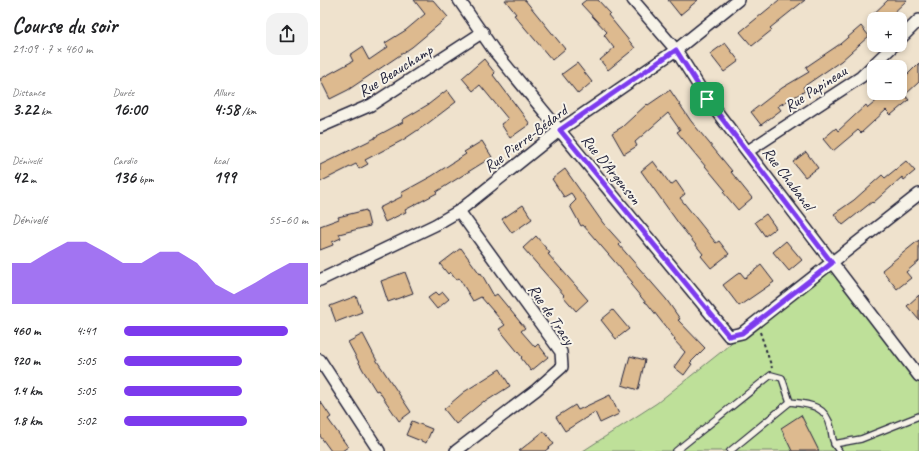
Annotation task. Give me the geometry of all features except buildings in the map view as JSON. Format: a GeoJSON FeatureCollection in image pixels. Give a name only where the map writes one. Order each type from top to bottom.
{"type":"FeatureCollection","features":[{"type":"Feature","properties":{"kind":"street","name":"Rue D'Argenson"},"geometry":{"type":"LineString","coordinates":[[460,0],[495,52],[729,336],[742,333],[756,322]]}},
{"type":"Feature","properties":{"kind":"street","name":"Rue Chabanel"},"geometry":{"type":"LineString","coordinates":[[633,0],[676,50],[707,99],[918,373]]}},
{"type":"Feature","properties":{"kind":"street","name":"Rue Pierre-Bédard"},"geometry":{"type":"LineString","coordinates":[[320,280],[436,225],[459,211],[560,130],[676,50],[738,0]]}},
{"type":"Feature","properties":{"kind":"street"},"geometry":{"type":"LineString","coordinates":[[907,32],[919,20]]}},
{"type":"Feature","properties":{"kind":"street","name":"Rue Beauchamp"},"geometry":{"type":"LineString","coordinates":[[320,127],[371,105],[482,32]]}},
{"type":"Feature","properties":{"kind":"street","name":"Rue Papineau"},"geometry":{"type":"LineString","coordinates":[[748,151],[861,77],[887,52]]}},
{"type":"Feature","properties":{"kind":"street"},"geometry":{"type":"LineString","coordinates":[[756,322],[919,194]]}},
{"type":"Feature","properties":{"kind":"street","name":"Rue de Tracy"},"geometry":{"type":"LineString","coordinates":[[456,451],[536,390],[562,367],[561,352],[459,211]]}},
{"type":"Feature","properties":{"kind":"street"},"geometry":{"type":"LineString","coordinates":[[320,360],[379,451]]}},
{"type":"Feature","properties":{"kind":"lane"},"geometry":{"type":"LineString","coordinates":[[676,451],[771,375],[782,378],[790,402]]}},
{"type":"Feature","properties":{"kind":"lane"},"geometry":{"type":"LineString","coordinates":[[730,451],[790,402],[806,404],[820,409],[829,422],[834,444],[839,451]]}},
{"type":"Feature","properties":{"kind":"lane"},"geometry":{"type":"LineString","coordinates":[[834,444],[861,439],[919,416]]}},
{"type":"Feature","properties":{"kind":"path"},"geometry":{"type":"LineString","coordinates":[[756,322],[775,376]]}},
{"type":"Feature","properties":{"kind":"green space"},"geometry":{"type":"Polygon","coordinates":[[[832,263],[919,376],[919,451],[583,451],[657,403],[721,352],[742,333],[832,263]]]}},
{"type":"Feature","properties":{"kind":"route"},"geometry":{"type":"LineString","coordinates":[[676,50],[707,99],[832,263],[742,333],[729,336],[560,130],[676,50]]}}]}
